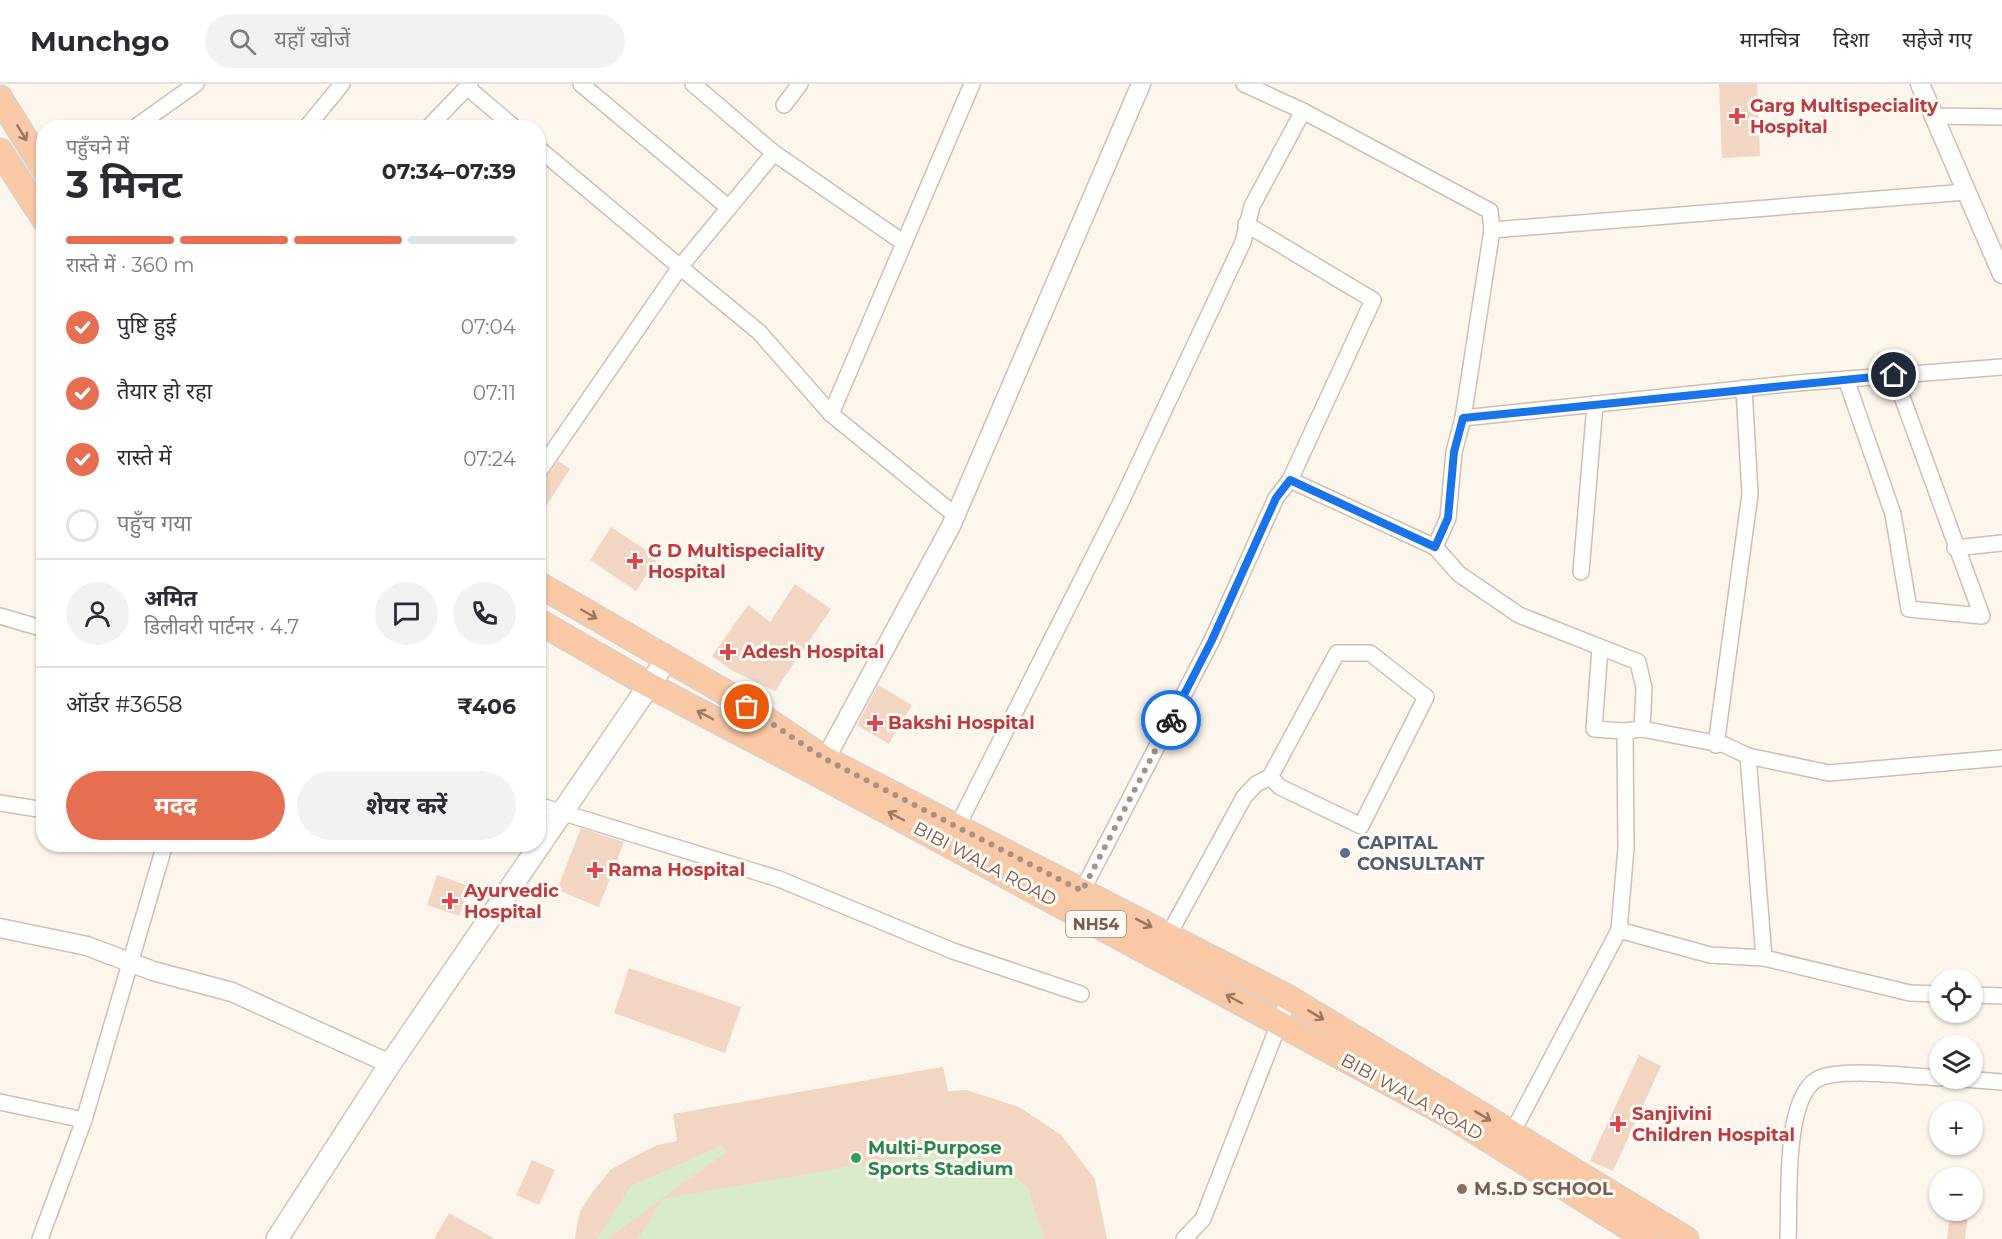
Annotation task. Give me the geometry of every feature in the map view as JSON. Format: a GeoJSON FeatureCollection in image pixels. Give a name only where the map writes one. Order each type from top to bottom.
{"type":"FeatureCollection","features":[{"type":"Feature","properties":{"kind":"highway"},"geometry":{"type":"LineString","coordinates":[[0,98],[36,156]]}},
{"type":"Feature","properties":{"kind":"highway"},"geometry":{"type":"LineString","coordinates":[[0,151],[36,207]]}},
{"type":"Feature","properties":{"kind":"highway","name":"NH54"},"geometry":{"type":"LineString","coordinates":[[546,589],[728,694],[822,766],[957,827],[1289,998],[1686,1239]]}},
{"type":"Feature","properties":{"kind":"highway","name":"BIBI WALA ROAD"},"geometry":{"type":"LineString","coordinates":[[546,626],[649,685],[822,766],[1454,1118],[1647,1239]]}},
{"type":"Feature","properties":{"kind":"main road"},"geometry":{"type":"LineString","coordinates":[[546,835],[667,659]]}},
{"type":"Feature","properties":{"kind":"main road"},"geometry":{"type":"LineString","coordinates":[[278,1239],[390,1064],[534,852]]}},
{"type":"Feature","properties":{"kind":"street"},"geometry":{"type":"LineString","coordinates":[[145,120],[196,84]]}},
{"type":"Feature","properties":{"kind":"street"},"geometry":{"type":"LineString","coordinates":[[313,120],[342,84]]}},
{"type":"Feature","properties":{"kind":"street"},"geometry":{"type":"LineString","coordinates":[[581,84],[729,208]]}},
{"type":"Feature","properties":{"kind":"street"},"geometry":{"type":"LineString","coordinates":[[693,84],[774,153],[904,243]]}},
{"type":"Feature","properties":{"kind":"street"},"geometry":{"type":"LineString","coordinates":[[784,105],[800,84]]}},
{"type":"Feature","properties":{"kind":"street"},"geometry":{"type":"LineString","coordinates":[[831,414],[972,84]]}},
{"type":"Feature","properties":{"kind":"street"},"geometry":{"type":"LineString","coordinates":[[822,766],[955,515],[1141,84]]}},
{"type":"Feature","properties":{"kind":"street"},"geometry":{"type":"LineString","coordinates":[[1244,84],[1303,111],[1490,211],[1492,230],[1463,418],[1454,452],[1448,518],[1435,547]]}},
{"type":"Feature","properties":{"kind":"street"},"geometry":{"type":"LineString","coordinates":[[1920,84],[2002,274]]}},
{"type":"Feature","properties":{"kind":"street"},"geometry":{"type":"LineString","coordinates":[[436,120],[468,86],[505,120]]}},
{"type":"Feature","properties":{"kind":"street"},"geometry":{"type":"LineString","coordinates":[[957,827],[1120,504],[1243,242],[1252,206],[1303,111]]}},
{"type":"Feature","properties":{"kind":"street"},"geometry":{"type":"LineString","coordinates":[[1934,116],[2002,117]]}},
{"type":"Feature","properties":{"kind":"street"},"geometry":{"type":"LineString","coordinates":[[546,461],[680,267],[774,153]]}},
{"type":"Feature","properties":{"kind":"street"},"geometry":{"type":"LineString","coordinates":[[546,155],[759,332],[831,414],[955,515]]}},
{"type":"Feature","properties":{"kind":"street"},"geometry":{"type":"LineString","coordinates":[[1492,230],[1966,192]]}},
{"type":"Feature","properties":{"kind":"street"},"geometry":{"type":"LineString","coordinates":[[1082,891],[1212,640],[1276,498],[1290,480],[1373,300],[1246,225]]}},
{"type":"Feature","properties":{"kind":"street"},"geometry":{"type":"LineString","coordinates":[[1463,418],[1744,388],[2002,367]]}},
{"type":"Feature","properties":{"kind":"street"},"geometry":{"type":"LineString","coordinates":[[1846,379],[1893,514],[1909,609],[1982,616],[1955,548],[1894,375]]}},
{"type":"Feature","properties":{"kind":"street"},"geometry":{"type":"LineString","coordinates":[[1716,745],[1750,494],[1744,388]]}},
{"type":"Feature","properties":{"kind":"street"},"geometry":{"type":"LineString","coordinates":[[1581,573],[1595,404]]}},
{"type":"Feature","properties":{"kind":"street"},"geometry":{"type":"LineString","coordinates":[[1290,480],[1435,547],[1459,574],[1519,615],[1638,662],[1644,688],[1642,729]]}},
{"type":"Feature","properties":{"kind":"street"},"geometry":{"type":"LineString","coordinates":[[1955,548],[2002,543]]}},
{"type":"Feature","properties":{"kind":"street"},"geometry":{"type":"LineString","coordinates":[[0,616],[36,627]]}},
{"type":"Feature","properties":{"kind":"street"},"geometry":{"type":"LineString","coordinates":[[1600,648],[1594,729],[1625,731],[1642,729],[1725,745],[1748,756],[1829,773],[2002,758]]}},
{"type":"Feature","properties":{"kind":"street"},"geometry":{"type":"LineString","coordinates":[[1168,936],[1244,797],[1256,784],[1270,777],[1337,653],[1370,653],[1426,696],[1361,826],[1280,787],[1270,777]]}},
{"type":"Feature","properties":{"kind":"street"},"geometry":{"type":"LineString","coordinates":[[1512,1133],[1619,930],[1626,848],[1625,731]]}},
{"type":"Feature","properties":{"kind":"street"},"geometry":{"type":"LineString","coordinates":[[1748,756],[1764,958]]}},
{"type":"Feature","properties":{"kind":"street"},"geometry":{"type":"LineString","coordinates":[[0,803],[36,809]]}},
{"type":"Feature","properties":{"kind":"street"},"geometry":{"type":"LineString","coordinates":[[546,807],[779,879],[953,951],[1081,994]]}},
{"type":"Feature","properties":{"kind":"street"},"geometry":{"type":"LineString","coordinates":[[40,1239],[84,1120],[163,852]]}},
{"type":"Feature","properties":{"kind":"street"},"geometry":{"type":"LineString","coordinates":[[0,928],[87,946],[153,971],[232,992],[390,1064]]}},
{"type":"Feature","properties":{"kind":"street"},"geometry":{"type":"LineString","coordinates":[[1619,930],[1710,955],[1764,958],[1910,993],[1929,994]]}},
{"type":"Feature","properties":{"kind":"street"},"geometry":{"type":"LineString","coordinates":[[1983,995],[2002,996]]}},
{"type":"Feature","properties":{"kind":"street"},"geometry":{"type":"LineString","coordinates":[[1184,1239],[1203,1219],[1289,998]]}},
{"type":"Feature","properties":{"kind":"street"},"geometry":{"type":"LineString","coordinates":[[1788,1239],[1792,1121],[1802,1092],[1817,1078],[1860,1072],[1929,1077]]}},
{"type":"Feature","properties":{"kind":"street"},"geometry":{"type":"LineString","coordinates":[[1983,1081],[2002,1082]]}},
{"type":"Feature","properties":{"kind":"street"},"geometry":{"type":"LineString","coordinates":[[0,1102],[84,1120]]}},
{"type":"Feature","properties":{"kind":"green space","name":"Multi-Purpose Sports Stadium"},"geometry":{"type":"Polygon","coordinates":[[[943,1067],[948,1091],[966,1090],[1019,1107],[1061,1135],[1095,1179],[1107,1239],[575,1239],[581,1211],[598,1185],[609,1174],[648,1150],[677,1141],[673,1114],[943,1067]]]}},
{"type":"Feature","properties":{"kind":"building"},"geometry":{"type":"Polygon","coordinates":[[[1719,84],[1757,84],[1760,156],[1722,158],[1719,84]]]}},
{"type":"Feature","properties":{"kind":"building"},"geometry":{"type":"Polygon","coordinates":[[[558,461],[570,469],[546,506],[546,476],[558,461]]]}},
{"type":"Feature","properties":{"kind":"building"},"geometry":{"type":"Polygon","coordinates":[[[611,527],[658,558],[636,591],[590,560],[611,527]]]}},
{"type":"Feature","properties":{"kind":"building"},"geometry":{"type":"Polygon","coordinates":[[[795,584],[831,609],[775,691],[733,671],[712,656],[748,605],[770,622],[795,584]]]}},
{"type":"Feature","properties":{"kind":"building"},"geometry":{"type":"Polygon","coordinates":[[[878,685],[912,705],[889,744],[857,725],[878,685]]]}},
{"type":"Feature","properties":{"kind":"building"},"geometry":{"type":"Polygon","coordinates":[[[581,828],[624,842],[599,907],[557,890],[581,828]]]}},
{"type":"Feature","properties":{"kind":"building"},"geometry":{"type":"Polygon","coordinates":[[[437,875],[469,886],[459,916],[427,905],[437,875]]]}},
{"type":"Feature","properties":{"kind":"building"},"geometry":{"type":"Polygon","coordinates":[[[629,968],[741,1007],[725,1053],[614,1013],[629,968]]]}},
{"type":"Feature","properties":{"kind":"building"},"geometry":{"type":"Polygon","coordinates":[[[1639,1055],[1661,1066],[1613,1171],[1590,1161],[1639,1055]]]}},
{"type":"Feature","properties":{"kind":"building"},"geometry":{"type":"Polygon","coordinates":[[[943,1067],[948,1092],[966,1090],[1019,1107],[1061,1135],[1094,1178],[1107,1239],[1044,1239],[1028,1188],[1006,1169],[954,1148],[663,1199],[638,1239],[607,1239],[726,1152],[722,1145],[631,1186],[597,1239],[575,1239],[580,1211],[610,1170],[657,1145],[677,1141],[673,1114],[943,1067]]]}},
{"type":"Feature","properties":{"kind":"building"},"geometry":{"type":"Polygon","coordinates":[[[532,1160],[555,1170],[539,1205],[516,1195],[532,1160]]]}},
{"type":"Feature","properties":{"kind":"building"},"geometry":{"type":"Polygon","coordinates":[[[449,1213],[495,1239],[434,1239],[449,1213]]]}},
{"type":"Feature","properties":{"kind":"building"},"geometry":{"type":"Polygon","coordinates":[[[1949,1221],[1967,1221],[1965,1239],[1947,1239],[1949,1221]]]}},
{"type":"Feature","properties":{"kind":"way so far"},"geometry":{"type":"LineString","coordinates":[[747,707],[825,759],[1082,891],[1171,720]]}},
{"type":"Feature","properties":{"kind":"place","name":"Garg Multispeciality Hospital"},"geometry":{"type":"Point","coordinates":[1737,116]}},
{"type":"Feature","properties":{"kind":"place","name":"G D Multispeciality Hospital"},"geometry":{"type":"Point","coordinates":[635,561]}},
{"type":"Feature","properties":{"kind":"place","name":"Adesh Hospital"},"geometry":{"type":"Point","coordinates":[728,652]}},
{"type":"Feature","properties":{"kind":"place","name":"Bakshi Hospital"},"geometry":{"type":"Point","coordinates":[875,723]}},
{"type":"Feature","properties":{"kind":"place","name":"CAPITAL CONSULTANT"},"geometry":{"type":"Point","coordinates":[1345,853]}},
{"type":"Feature","properties":{"kind":"place","name":"Rama Hospital"},"geometry":{"type":"Point","coordinates":[595,870]}},
{"type":"Feature","properties":{"kind":"place","name":"Ayurvedic Hospital"},"geometry":{"type":"Point","coordinates":[450,901]}},
{"type":"Feature","properties":{"kind":"place","name":"Sanjivini Children Hospital"},"geometry":{"type":"Point","coordinates":[1618,1124]}},
{"type":"Feature","properties":{"kind":"place","name":"Multi-Purpose Sports Stadium"},"geometry":{"type":"Point","coordinates":[856,1158]}},
{"type":"Feature","properties":{"kind":"place","name":"M.S.D SCHOOL"},"geometry":{"type":"Point","coordinates":[1462,1189]}},
{"type":"Feature","properties":{"kind":"route"},"geometry":{"type":"LineString","coordinates":[[1171,720],[1212,640],[1276,498],[1290,480],[1435,547],[1448,518],[1454,452],[1463,418],[1894,375]]}}]}
